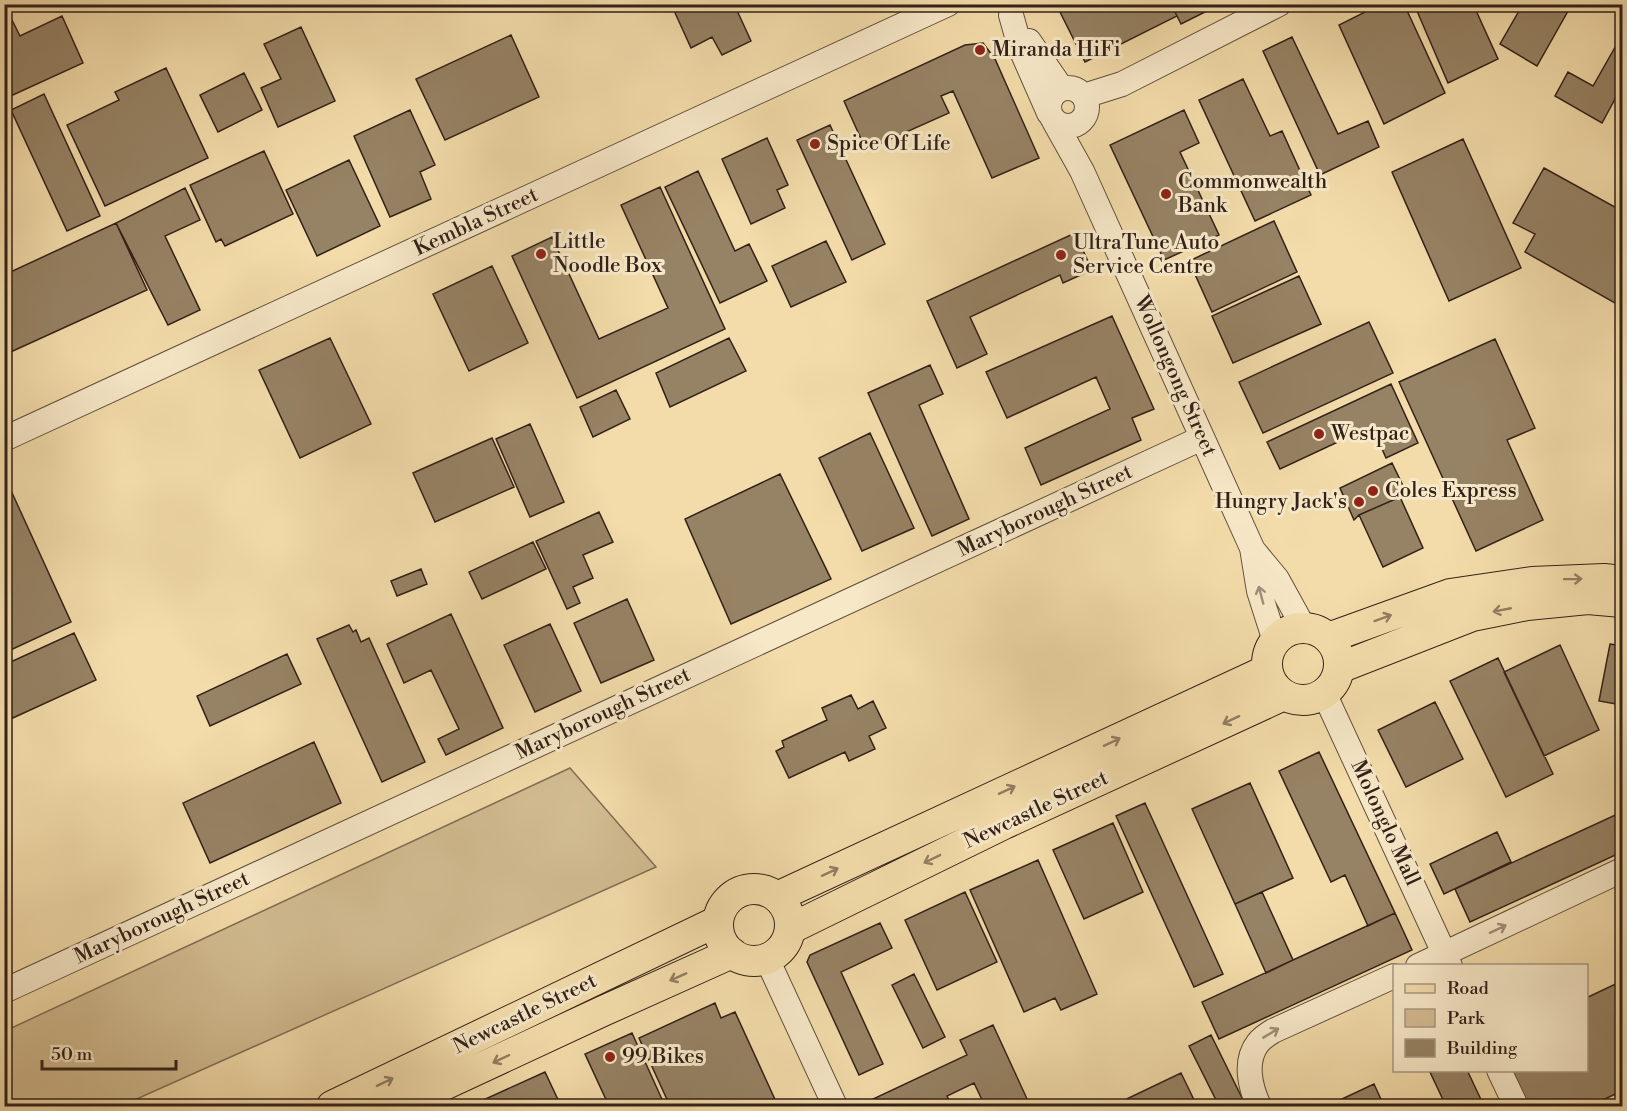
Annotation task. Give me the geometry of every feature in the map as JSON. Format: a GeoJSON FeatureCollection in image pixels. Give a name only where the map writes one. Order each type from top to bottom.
{"type":"FeatureCollection","features":[{"type":"Feature","properties":{"kind":"main road"},"geometry":{"type":"LineString","coordinates":[[1316,633],[1335,646],[1339,668],[1334,682],[1324,693],[1312,699],[1298,700],[1284,695],[1273,685],[1267,670],[1267,660],[1269,650],[1275,641],[1288,631],[1316,633],[1450,594],[1532,582],[1604,579],[1623,581]]}},
{"type":"Feature","properties":{"kind":"main road"},"geometry":{"type":"LineString","coordinates":[[1339,668],[1472,616],[1527,605],[1588,599],[1623,602]]}},
{"type":"Feature","properties":{"kind":"main road","name":"Newcastle Street"},"geometry":{"type":"LineString","coordinates":[[777,897],[1267,670]]}},
{"type":"Feature","properties":{"kind":"main road","name":"Newcastle Street"},"geometry":{"type":"LineString","coordinates":[[790,929],[1004,824],[1284,695]]}},
{"type":"Feature","properties":{"kind":"main road"},"geometry":{"type":"LineString","coordinates":[[759,889],[769,891],[777,897],[788,911],[790,929],[788,938],[775,954],[759,961],[745,960],[732,954],[721,939],[718,921],[725,903],[732,896],[740,891],[759,889]]}},
{"type":"Feature","properties":{"kind":"main road","name":"Newcastle Street"},"geometry":{"type":"LineString","coordinates":[[332,1107],[718,921]]}},
{"type":"Feature","properties":{"kind":"main road","name":"Newcastle Street"},"geometry":{"type":"LineString","coordinates":[[394,1107],[732,954]]}},
{"type":"Feature","properties":{"kind":"street","name":"Kembla Street"},"geometry":{"type":"LineString","coordinates":[[4,439],[948,4]]}},
{"type":"Feature","properties":{"kind":"street"},"geometry":{"type":"LineString","coordinates":[[1078,105],[1056,92],[1051,97],[1048,106],[1052,117],[1064,126],[1072,126],[1078,105],[1279,4]]}},
{"type":"Feature","properties":{"kind":"street","name":"Wollongong Street"},"geometry":{"type":"LineString","coordinates":[[1009,10],[1078,105],[1082,171]]}},
{"type":"Feature","properties":{"kind":"street","name":"Wollongong Street"},"geometry":{"type":"LineString","coordinates":[[1009,10],[1020,47],[1052,117],[1082,171],[1252,548],[1316,633]]}},
{"type":"Feature","properties":{"kind":"street","name":"Maryborough Street"},"geometry":{"type":"LineString","coordinates":[[4,991],[1202,438]]}},
{"type":"Feature","properties":{"kind":"street","name":"Wollongong Street"},"geometry":{"type":"LineString","coordinates":[[1252,548],[1259,591],[1275,641]]}},
{"type":"Feature","properties":{"kind":"street","name":"Molonglo Mall"},"geometry":{"type":"LineString","coordinates":[[1324,693],[1448,959]]}},
{"type":"Feature","properties":{"kind":"street"},"geometry":{"type":"LineString","coordinates":[[1427,964],[1448,959],[1623,870]]}},
{"type":"Feature","properties":{"kind":"street"},"geometry":{"type":"LineString","coordinates":[[766,959],[835,1107]]}},
{"type":"Feature","properties":{"kind":"street"},"geometry":{"type":"LineString","coordinates":[[1259,1107],[1249,1066],[1251,1054],[1259,1041],[1273,1031],[1393,977]]}},
{"type":"Feature","properties":{"kind":"street"},"geometry":{"type":"LineString","coordinates":[[1499,1072],[1516,1107]]}},
{"type":"Feature","properties":{"kind":"green space"},"geometry":{"type":"Polygon","coordinates":[[[570,768],[656,867],[121,1106],[5,1106],[5,1031],[570,768]]]}},
{"type":"Feature","properties":{"kind":"building"},"geometry":{"type":"Polygon","coordinates":[[[4,4],[20,36],[62,16],[83,63],[4,99],[4,4]]]}},
{"type":"Feature","properties":{"kind":"building"},"geometry":{"type":"Polygon","coordinates":[[[671,4],[734,4],[751,41],[722,55],[712,37],[691,48],[671,4]]]}},
{"type":"Feature","properties":{"kind":"building"},"geometry":{"type":"Polygon","coordinates":[[[1056,4],[1171,4],[1177,16],[1085,62],[1056,4]]]}},
{"type":"Feature","properties":{"kind":"building"},"geometry":{"type":"Polygon","coordinates":[[[1171,4],[1221,4],[1181,24],[1171,4]]]}},
{"type":"Feature","properties":{"kind":"building"},"geometry":{"type":"Polygon","coordinates":[[[1381,4],[1404,4],[1445,93],[1384,124],[1339,25],[1381,4]]]}},
{"type":"Feature","properties":{"kind":"building"},"geometry":{"type":"Polygon","coordinates":[[[1414,4],[1473,4],[1498,59],[1448,83],[1414,4]]]}},
{"type":"Feature","properties":{"kind":"building"},"geometry":{"type":"Polygon","coordinates":[[[1523,4],[1572,4],[1537,66],[1500,44],[1523,4]]]}},
{"type":"Feature","properties":{"kind":"building"},"geometry":{"type":"Polygon","coordinates":[[[1611,4],[1622,4],[1622,14],[1610,7],[1611,4]]]}},
{"type":"Feature","properties":{"kind":"building"},"geometry":{"type":"Polygon","coordinates":[[[301,27],[335,101],[278,127],[261,88],[281,79],[264,44],[301,27]]]}},
{"type":"Feature","properties":{"kind":"building"},"geometry":{"type":"Polygon","coordinates":[[[511,35],[539,97],[445,140],[416,79],[511,35]]]}},
{"type":"Feature","properties":{"kind":"building"},"geometry":{"type":"Polygon","coordinates":[[[1622,35],[1622,86],[1602,123],[1555,96],[1568,72],[1593,86],[1622,35]]]}},
{"type":"Feature","properties":{"kind":"building"},"geometry":{"type":"Polygon","coordinates":[[[1292,37],[1338,134],[1368,121],[1379,147],[1320,175],[1263,51],[1292,37]]]}},
{"type":"Feature","properties":{"kind":"building"},"geometry":{"type":"Polygon","coordinates":[[[983,43],[995,59],[1039,158],[992,178],[953,91],[941,96],[949,113],[866,150],[844,101],[965,45],[983,43]]]}},
{"type":"Feature","properties":{"kind":"building"},"geometry":{"type":"Polygon","coordinates":[[[166,68],[208,158],[105,206],[67,125],[119,100],[115,92],[166,68]]]}},
{"type":"Feature","properties":{"kind":"building"},"geometry":{"type":"Polygon","coordinates":[[[244,73],[262,110],[218,132],[200,95],[244,73]]]}},
{"type":"Feature","properties":{"kind":"building"},"geometry":{"type":"Polygon","coordinates":[[[1243,79],[1270,136],[1282,131],[1311,195],[1255,221],[1199,100],[1243,79]]]}},
{"type":"Feature","properties":{"kind":"building"},"geometry":{"type":"Polygon","coordinates":[[[44,94],[100,216],[67,231],[11,110],[44,94]]]}},
{"type":"Feature","properties":{"kind":"building"},"geometry":{"type":"Polygon","coordinates":[[[410,110],[435,165],[420,172],[431,199],[390,217],[354,136],[410,110]]]}},
{"type":"Feature","properties":{"kind":"building","name":"Commonwealth Bank"},"geometry":{"type":"Polygon","coordinates":[[[1184,110],[1199,143],[1180,152],[1219,235],[1164,260],[1110,145],[1184,110]]]}},
{"type":"Feature","properties":{"kind":"building"},"geometry":{"type":"Polygon","coordinates":[[[830,125],[885,244],[852,260],[797,140],[830,125]]]}},
{"type":"Feature","properties":{"kind":"building"},"geometry":{"type":"Polygon","coordinates":[[[767,138],[788,185],[777,190],[785,208],[751,224],[722,159],[767,138]]]}},
{"type":"Feature","properties":{"kind":"building"},"geometry":{"type":"Polygon","coordinates":[[[1463,139],[1521,268],[1449,301],[1392,172],[1463,139]]]}},
{"type":"Feature","properties":{"kind":"building"},"geometry":{"type":"Polygon","coordinates":[[[264,151],[293,214],[225,246],[221,239],[216,242],[190,185],[264,151]]]}},
{"type":"Feature","properties":{"kind":"building"},"geometry":{"type":"Polygon","coordinates":[[[349,160],[380,226],[317,256],[286,190],[349,160]]]}},
{"type":"Feature","properties":{"kind":"building"},"geometry":{"type":"Polygon","coordinates":[[[1544,168],[1622,211],[1622,307],[1525,252],[1535,234],[1513,223],[1544,168]]]}},
{"type":"Feature","properties":{"kind":"building"},"geometry":{"type":"Polygon","coordinates":[[[698,171],[735,251],[749,244],[767,281],[720,303],[665,187],[698,171]]]}},
{"type":"Feature","properties":{"kind":"building"},"geometry":{"type":"Polygon","coordinates":[[[660,187],[725,329],[577,398],[512,256],[552,237],[599,339],[668,308],[621,205],[660,187]]]}},
{"type":"Feature","properties":{"kind":"building"},"geometry":{"type":"Polygon","coordinates":[[[185,188],[200,220],[165,236],[200,310],[168,325],[116,223],[185,188]]]}},
{"type":"Feature","properties":{"kind":"building"},"geometry":{"type":"Polygon","coordinates":[[[1274,221],[1297,272],[1212,312],[1189,261],[1274,221]]]}},
{"type":"Feature","properties":{"kind":"building"},"geometry":{"type":"Polygon","coordinates":[[[116,223],[147,290],[4,355],[4,275],[116,223]]]}},
{"type":"Feature","properties":{"kind":"building"},"geometry":{"type":"Polygon","coordinates":[[[1075,233],[1092,270],[1063,283],[1060,275],[970,317],[987,354],[957,368],[927,301],[1075,233]]]}},
{"type":"Feature","properties":{"kind":"building"},"geometry":{"type":"Polygon","coordinates":[[[826,241],[846,282],[791,307],[772,266],[826,241]]]}},
{"type":"Feature","properties":{"kind":"building"},"geometry":{"type":"Polygon","coordinates":[[[492,266],[528,343],[469,371],[433,294],[492,266]]]}},
{"type":"Feature","properties":{"kind":"building"},"geometry":{"type":"Polygon","coordinates":[[[1299,276],[1321,324],[1233,363],[1212,316],[1299,276]]]}},
{"type":"Feature","properties":{"kind":"building"},"geometry":{"type":"Polygon","coordinates":[[[1112,316],[1154,409],[1132,418],[1141,440],[1041,485],[1025,448],[1110,409],[1096,377],[1007,418],[986,372],[1112,316]]]}},
{"type":"Feature","properties":{"kind":"building"},"geometry":{"type":"Polygon","coordinates":[[[1369,322],[1393,373],[1263,433],[1239,382],[1369,322]]]}},
{"type":"Feature","properties":{"kind":"building"},"geometry":{"type":"Polygon","coordinates":[[[330,338],[371,424],[300,458],[259,370],[330,338]]]}},
{"type":"Feature","properties":{"kind":"building"},"geometry":{"type":"Polygon","coordinates":[[[729,338],[746,371],[670,407],[656,373],[729,338]]]}},
{"type":"Feature","properties":{"kind":"building"},"geometry":{"type":"Polygon","coordinates":[[[1495,339],[1535,428],[1507,440],[1543,520],[1476,551],[1399,382],[1495,339]]]}},
{"type":"Feature","properties":{"kind":"building"},"geometry":{"type":"Polygon","coordinates":[[[930,365],[943,394],[919,405],[969,519],[932,536],[868,393],[930,365]]]}},
{"type":"Feature","properties":{"kind":"building","name":"Westpac"},"geometry":{"type":"Polygon","coordinates":[[[1391,384],[1418,443],[1386,458],[1372,426],[1280,469],[1267,442],[1391,384]]]}},
{"type":"Feature","properties":{"kind":"building"},"geometry":{"type":"Polygon","coordinates":[[[616,390],[630,419],[593,437],[580,407],[616,390]]]}},
{"type":"Feature","properties":{"kind":"building"},"geometry":{"type":"Polygon","coordinates":[[[530,424],[564,502],[530,517],[496,439],[530,424]]]}},
{"type":"Feature","properties":{"kind":"building"},"geometry":{"type":"Polygon","coordinates":[[[870,433],[914,528],[862,551],[819,458],[870,433]]]}},
{"type":"Feature","properties":{"kind":"building"},"geometry":{"type":"Polygon","coordinates":[[[492,438],[514,487],[435,522],[413,473],[492,438]]]}},
{"type":"Feature","properties":{"kind":"building","name":"Coles Express"},"geometry":{"type":"Polygon","coordinates":[[[1392,463],[1407,494],[1359,515],[1354,520],[1340,488],[1392,463]]]}},
{"type":"Feature","properties":{"kind":"building"},"geometry":{"type":"Polygon","coordinates":[[[780,474],[831,579],[731,624],[685,519],[780,474]]]}},
{"type":"Feature","properties":{"kind":"building"},"geometry":{"type":"Polygon","coordinates":[[[8,484],[71,622],[4,653],[4,611],[11,608],[4,595],[4,486],[8,484]]]}},
{"type":"Feature","properties":{"kind":"building"},"geometry":{"type":"Polygon","coordinates":[[[1400,497],[1423,548],[1383,567],[1359,515],[1400,497]]]}},
{"type":"Feature","properties":{"kind":"building"},"geometry":{"type":"Polygon","coordinates":[[[599,512],[613,542],[583,555],[593,578],[573,587],[580,603],[567,609],[536,541],[599,512]]]}},
{"type":"Feature","properties":{"kind":"building"},"geometry":{"type":"Polygon","coordinates":[[[533,542],[546,569],[482,599],[469,572],[533,542]]]}},
{"type":"Feature","properties":{"kind":"building"},"geometry":{"type":"Polygon","coordinates":[[[421,569],[427,584],[397,596],[391,581],[421,569]]]}},
{"type":"Feature","properties":{"kind":"building"},"geometry":{"type":"Polygon","coordinates":[[[627,599],[654,660],[601,683],[574,623],[627,599]]]}},
{"type":"Feature","properties":{"kind":"building"},"geometry":{"type":"Polygon","coordinates":[[[451,614],[503,728],[446,755],[438,739],[459,729],[431,670],[404,683],[387,644],[451,614]]]}},
{"type":"Feature","properties":{"kind":"building"},"geometry":{"type":"Polygon","coordinates":[[[550,624],[581,691],[535,712],[504,645],[550,624]]]}},
{"type":"Feature","properties":{"kind":"building"},"geometry":{"type":"Polygon","coordinates":[[[349,625],[353,632],[356,630],[361,642],[369,638],[425,762],[382,782],[317,639],[349,625]]]}},
{"type":"Feature","properties":{"kind":"building"},"geometry":{"type":"Polygon","coordinates":[[[74,633],[96,680],[4,722],[4,665],[74,633]]]}},
{"type":"Feature","properties":{"kind":"building"},"geometry":{"type":"Polygon","coordinates":[[[1610,644],[1622,646],[1622,705],[1599,701],[1610,644]]]}},
{"type":"Feature","properties":{"kind":"building"},"geometry":{"type":"Polygon","coordinates":[[[1560,645],[1599,730],[1544,756],[1504,672],[1560,645]]]}},
{"type":"Feature","properties":{"kind":"building"},"geometry":{"type":"Polygon","coordinates":[[[287,654],[301,684],[210,726],[197,696],[287,654]]]}},
{"type":"Feature","properties":{"kind":"building"},"geometry":{"type":"Polygon","coordinates":[[[1498,658],[1553,774],[1506,797],[1450,681],[1498,658]]]}},
{"type":"Feature","properties":{"kind":"building"},"geometry":{"type":"Polygon","coordinates":[[[851,695],[858,709],[873,701],[886,728],[869,736],[875,749],[849,761],[845,752],[789,778],[776,751],[784,747],[782,741],[827,720],[822,708],[851,695]]]}},
{"type":"Feature","properties":{"kind":"building"},"geometry":{"type":"Polygon","coordinates":[[[1435,702],[1463,759],[1406,787],[1378,730],[1435,702]]]}},
{"type":"Feature","properties":{"kind":"building"},"geometry":{"type":"Polygon","coordinates":[[[314,742],[341,803],[210,863],[183,803],[314,742]]]}},
{"type":"Feature","properties":{"kind":"building"},"geometry":{"type":"Polygon","coordinates":[[[1319,752],[1395,913],[1368,926],[1345,875],[1331,882],[1279,771],[1319,752]]]}},
{"type":"Feature","properties":{"kind":"building"},"geometry":{"type":"Polygon","coordinates":[[[1250,783],[1293,878],[1235,904],[1192,809],[1250,783]]]}},
{"type":"Feature","properties":{"kind":"building"},"geometry":{"type":"Polygon","coordinates":[[[1145,803],[1223,974],[1194,987],[1116,816],[1145,803]]]}},
{"type":"Feature","properties":{"kind":"building"},"geometry":{"type":"Polygon","coordinates":[[[1622,812],[1622,852],[1470,922],[1455,889],[1622,812]]]}},
{"type":"Feature","properties":{"kind":"building"},"geometry":{"type":"Polygon","coordinates":[[[1113,823],[1143,892],[1084,919],[1053,850],[1113,823]]]}},
{"type":"Feature","properties":{"kind":"building"},"geometry":{"type":"Polygon","coordinates":[[[1497,832],[1511,862],[1444,894],[1430,864],[1497,832]]]}},
{"type":"Feature","properties":{"kind":"building"},"geometry":{"type":"Polygon","coordinates":[[[1038,860],[1097,994],[1061,1010],[1055,998],[1024,1012],[970,890],[1038,860]]]}},
{"type":"Feature","properties":{"kind":"building"},"geometry":{"type":"Polygon","coordinates":[[[965,892],[997,962],[937,990],[905,920],[965,892]]]}},
{"type":"Feature","properties":{"kind":"building"},"geometry":{"type":"Polygon","coordinates":[[[1262,892],[1293,960],[1266,973],[1235,904],[1262,892]]]}},
{"type":"Feature","properties":{"kind":"building"},"geometry":{"type":"Polygon","coordinates":[[[1395,913],[1412,950],[1219,1039],[1202,1002],[1395,913]]]}},
{"type":"Feature","properties":{"kind":"building"},"geometry":{"type":"Polygon","coordinates":[[[880,923],[892,948],[841,972],[883,1064],[859,1075],[807,962],[810,955],[880,923]]]}},
{"type":"Feature","properties":{"kind":"building"},"geometry":{"type":"Polygon","coordinates":[[[914,974],[945,1037],[923,1048],[892,985],[914,974]]]}},
{"type":"Feature","properties":{"kind":"building"},"geometry":{"type":"Polygon","coordinates":[[[1622,981],[1622,1091],[1590,1106],[1529,1106],[1513,1072],[1588,1072],[1588,997],[1622,981]]]}},
{"type":"Feature","properties":{"kind":"building"},"geometry":{"type":"Polygon","coordinates":[[[715,1003],[721,1018],[735,1012],[778,1106],[670,1106],[639,1038],[715,1003]]]}},
{"type":"Feature","properties":{"kind":"building"},"geometry":{"type":"Polygon","coordinates":[[[993,1025],[1028,1101],[1016,1106],[985,1106],[974,1083],[947,1096],[952,1106],[877,1106],[873,1099],[967,1055],[960,1040],[993,1025]]]}},
{"type":"Feature","properties":{"kind":"building"},"geometry":{"type":"Polygon","coordinates":[[[632,1033],[665,1106],[609,1106],[585,1054],[632,1033]]]}},
{"type":"Feature","properties":{"kind":"building"},"geometry":{"type":"Polygon","coordinates":[[[1211,1035],[1246,1106],[1219,1106],[1189,1046],[1211,1035]]]}},
{"type":"Feature","properties":{"kind":"building"},"geometry":{"type":"Polygon","coordinates":[[[545,1072],[561,1106],[486,1106],[483,1100],[545,1072]]]}},
{"type":"Feature","properties":{"kind":"building"},"geometry":{"type":"Polygon","coordinates":[[[1430,1072],[1468,1072],[1484,1106],[1446,1106],[1430,1072]]]}},
{"type":"Feature","properties":{"kind":"building"},"geometry":{"type":"Polygon","coordinates":[[[1181,1073],[1197,1106],[1112,1106],[1181,1073]]]}},
{"type":"Feature","properties":{"kind":"building"},"geometry":{"type":"Polygon","coordinates":[[[1374,1084],[1384,1106],[1327,1106],[1374,1084]]]}},
{"type":"Feature","properties":{"kind":"place","name":"Miranda HiFi"},"geometry":{"type":"Point","coordinates":[980,50]}},
{"type":"Feature","properties":{"kind":"place","name":"Spice Of Life"},"geometry":{"type":"Point","coordinates":[815,144]}},
{"type":"Feature","properties":{"kind":"place","name":"Commonwealth Bank"},"geometry":{"type":"Point","coordinates":[1166,194]}},
{"type":"Feature","properties":{"kind":"place","name":"Little Noodle Box"},"geometry":{"type":"Point","coordinates":[541,254]}},
{"type":"Feature","properties":{"kind":"place","name":"UltraTune Auto Service Centre"},"geometry":{"type":"Point","coordinates":[1061,255]}},
{"type":"Feature","properties":{"kind":"place","name":"Westpac"},"geometry":{"type":"Point","coordinates":[1319,434]}},
{"type":"Feature","properties":{"kind":"place","name":"Coles Express"},"geometry":{"type":"Point","coordinates":[1373,491]}},
{"type":"Feature","properties":{"kind":"place","name":"Hungry Jack's"},"geometry":{"type":"Point","coordinates":[1359,502]}},
{"type":"Feature","properties":{"kind":"place","name":"99 Bikes"},"geometry":{"type":"Point","coordinates":[610,1057]}}]}
